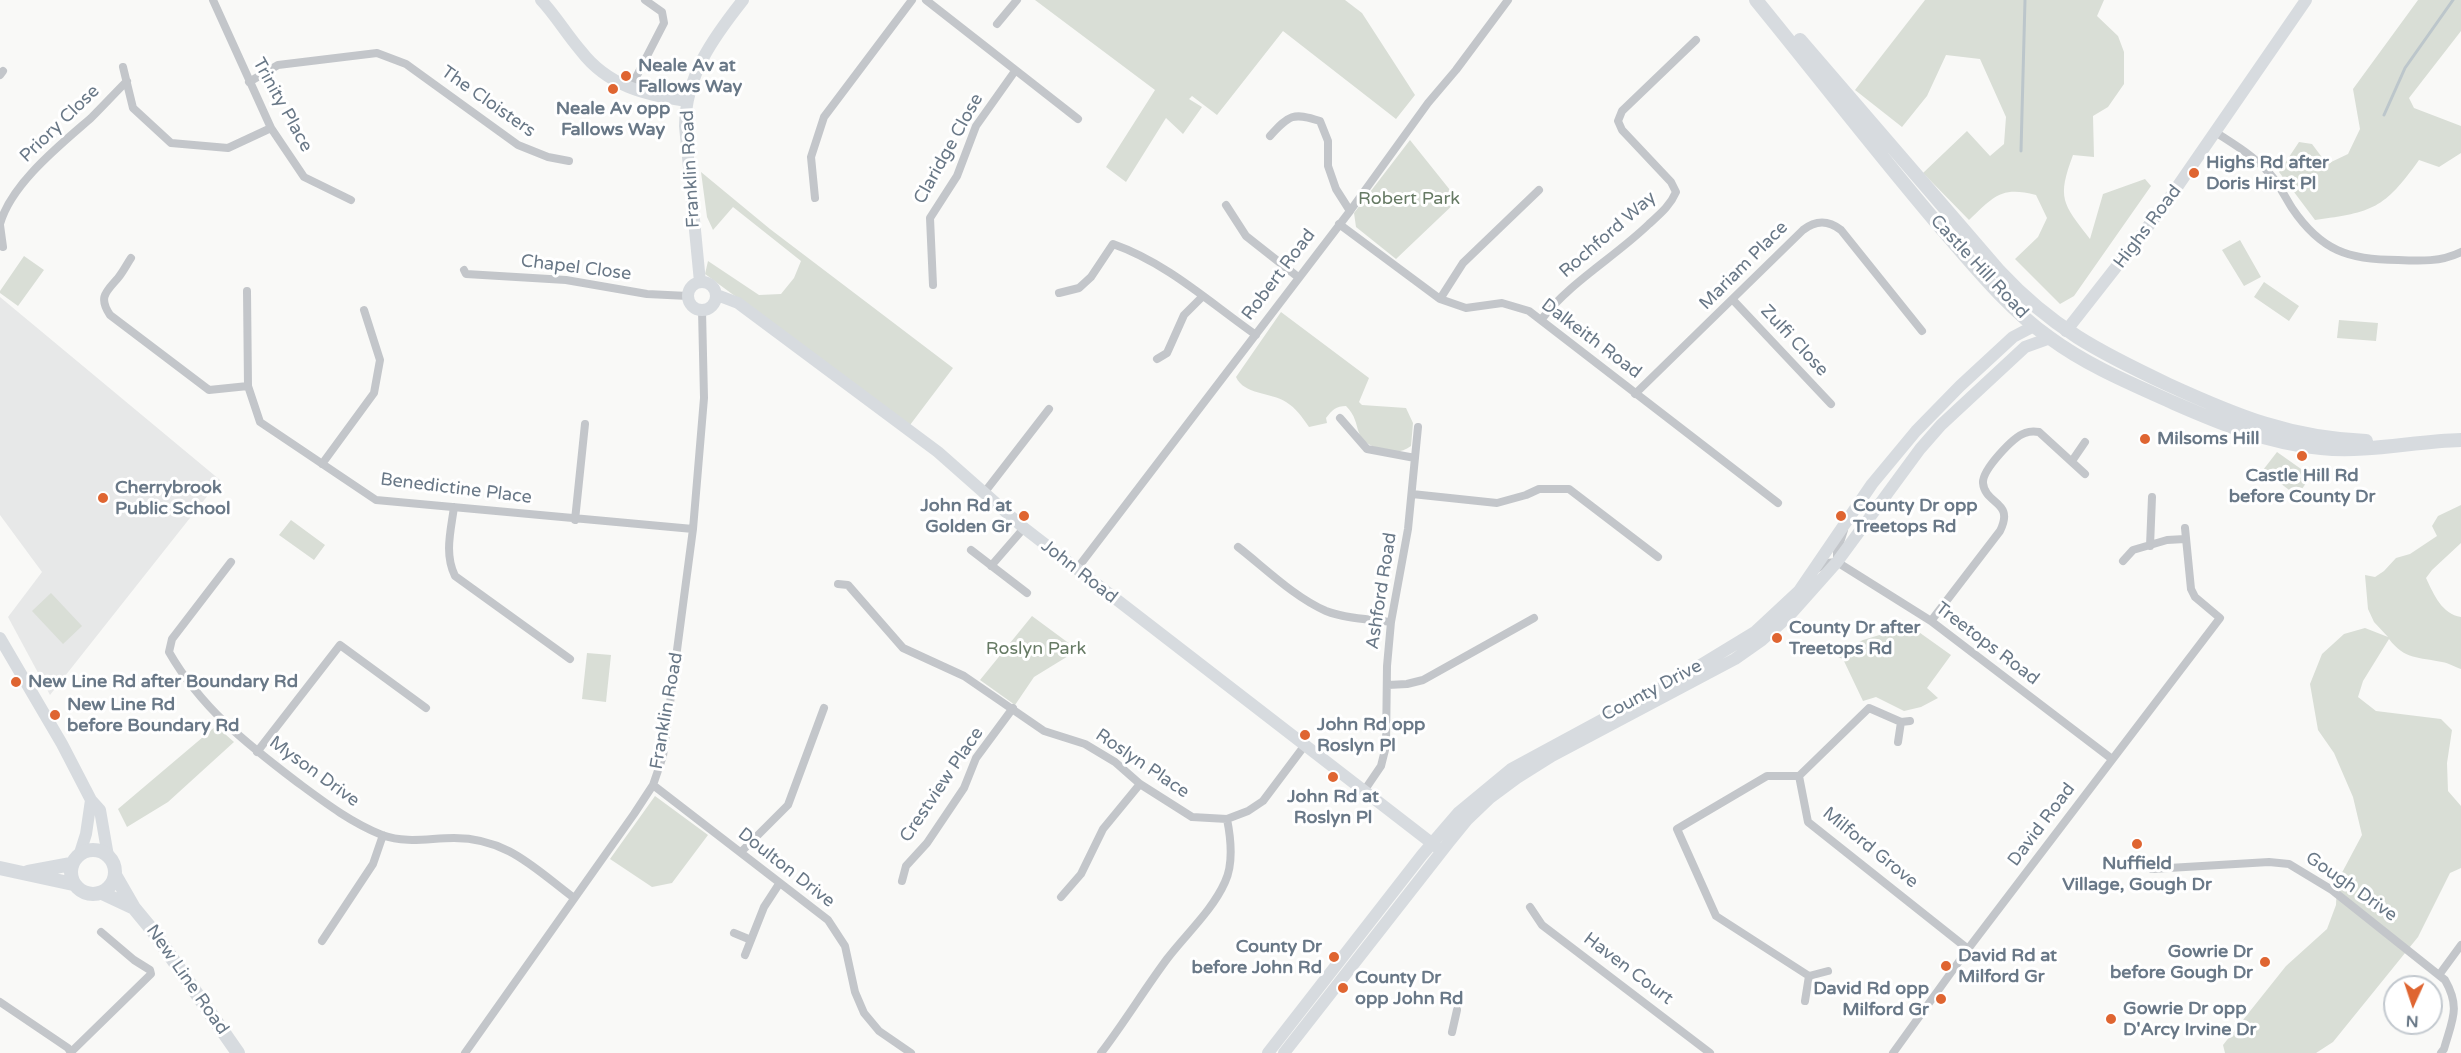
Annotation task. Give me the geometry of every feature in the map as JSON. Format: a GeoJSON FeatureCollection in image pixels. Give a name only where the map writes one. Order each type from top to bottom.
{"type":"FeatureCollection","features":[{"type":"Feature","properties":{"kind":"main road","name":"Franklin Road"},"geometry":{"type":"LineString","coordinates":[[700,282],[685,126],[687,101],[701,59],[743,0]]}},
{"type":"Feature","properties":{"kind":"main road","name":"Castle Hill Road"},"geometry":{"type":"LineString","coordinates":[[1756,0],[1913,195],[2005,301],[2067,350],[2149,392],[2226,426],[2256,436],[2333,449],[2461,440]]}},
{"type":"Feature","properties":{"kind":"main road","name":"Castle Hill Road"},"geometry":{"type":"LineString","coordinates":[[1768,0],[1999,271],[2031,304],[2066,331],[2124,364],[2262,424],[2315,437],[2416,443]]}},
{"type":"Feature","properties":{"kind":"main road","name":"Highs Road"},"geometry":{"type":"LineString","coordinates":[[2066,331],[2164,206],[2306,0]]}},
{"type":"Feature","properties":{"kind":"main road"},"geometry":{"type":"LineString","coordinates":[[546,2],[591,63],[604,75],[630,89],[687,101]]}},
{"type":"Feature","properties":{"kind":"main road"},"geometry":{"type":"LineString","coordinates":[[700,282],[709,283],[717,295],[714,304],[702,310],[694,307],[688,296],[690,288],[700,282]]}},
{"type":"Feature","properties":{"kind":"main road","name":"John Road"},"geometry":{"type":"LineString","coordinates":[[717,295],[738,303],[912,435],[938,452],[1024,528],[1076,570],[1437,847]]}},
{"type":"Feature","properties":{"kind":"main road"},"geometry":{"type":"LineString","coordinates":[[2034,326],[2049,326],[2066,331]]}},
{"type":"Feature","properties":{"kind":"main road","name":"County Drive"},"geometry":{"type":"LineString","coordinates":[[1284,1053],[1437,847],[1459,812],[1511,769],[1681,677],[1755,632],[1800,591],[1880,475],[1916,431],[2013,337],[2034,326]]}},
{"type":"Feature","properties":{"kind":"main road"},"geometry":{"type":"LineString","coordinates":[[2050,338],[2066,331]]}},
{"type":"Feature","properties":{"kind":"main road"},"geometry":{"type":"LineString","coordinates":[[2066,331],[2067,350]]}},
{"type":"Feature","properties":{"kind":"main road","name":"County Drive"},"geometry":{"type":"LineString","coordinates":[[1269,1053],[1437,847],[1490,798],[1552,756],[1735,660],[1762,640],[1789,616],[1838,562],[1920,449],[1941,425],[2025,347],[2050,338]]}},
{"type":"Feature","properties":{"kind":"main road"},"geometry":{"type":"LineString","coordinates":[[0,638],[62,744],[91,800],[100,810],[108,856],[115,868],[115,875],[113,882],[102,893],[86,894],[73,884],[0,868]]}},
{"type":"Feature","properties":{"kind":"main road"},"geometry":{"type":"LineString","coordinates":[[73,884],[71,864],[80,853],[86,834],[91,800]]}},
{"type":"Feature","properties":{"kind":"main road"},"geometry":{"type":"LineString","coordinates":[[80,853],[95,850],[108,856]]}},
{"type":"Feature","properties":{"kind":"main road"},"geometry":{"type":"LineString","coordinates":[[21,873],[71,864]]}},
{"type":"Feature","properties":{"kind":"main road","name":"New Line Road"},"geometry":{"type":"LineString","coordinates":[[115,875],[134,908],[153,931],[238,1053]]}},
{"type":"Feature","properties":{"kind":"main road","name":"New Line Road"},"geometry":{"type":"LineString","coordinates":[[102,893],[134,908]]}},
{"type":"Feature","properties":{"kind":"street","name":"Trinity Place"},"geometry":{"type":"LineString","coordinates":[[213,0],[272,128],[304,177],[351,200]]}},
{"type":"Feature","properties":{"kind":"street"},"geometry":{"type":"LineString","coordinates":[[630,89],[664,23],[662,12],[645,0]]}},
{"type":"Feature","properties":{"kind":"street"},"geometry":{"type":"LineString","coordinates":[[815,198],[811,157],[824,117],[912,0]]}},
{"type":"Feature","properties":{"kind":"street"},"geometry":{"type":"LineString","coordinates":[[926,0],[1078,119]]}},
{"type":"Feature","properties":{"kind":"street"},"geometry":{"type":"LineString","coordinates":[[997,24],[1017,0]]}},
{"type":"Feature","properties":{"kind":"street","name":"Robert Road"},"geometry":{"type":"LineString","coordinates":[[1076,570],[1508,0]]}},
{"type":"Feature","properties":{"kind":"street","name":"Rochford Way"},"geometry":{"type":"LineString","coordinates":[[1541,320],[1555,302],[1626,246],[1672,202],[1676,192],[1671,182],[1622,130],[1618,121],[1622,111],[1696,40]]}},
{"type":"Feature","properties":{"kind":"street","name":"The Cloisters"},"geometry":{"type":"LineString","coordinates":[[249,82],[278,65],[377,53],[406,64],[518,145],[548,157],[569,160]]}},
{"type":"Feature","properties":{"kind":"street"},"geometry":{"type":"LineString","coordinates":[[123,67],[133,108],[171,143],[228,148],[272,128]]}},
{"type":"Feature","properties":{"kind":"street","name":"Claridge Close"},"geometry":{"type":"LineString","coordinates":[[933,285],[930,218],[957,176],[976,126],[1015,71]]}},
{"type":"Feature","properties":{"kind":"street","name":"Priory Close"},"geometry":{"type":"LineString","coordinates":[[3,247],[0,224],[3,212],[35,168],[127,81]]}},
{"type":"Feature","properties":{"kind":"street"},"geometry":{"type":"LineString","coordinates":[[1270,136],[1286,119],[1299,114],[1320,121],[1328,141],[1328,166],[1336,189],[1350,211]]}},
{"type":"Feature","properties":{"kind":"street"},"geometry":{"type":"LineString","coordinates":[[2215,132],[2269,172],[2313,233],[2339,252],[2370,260],[2431,261],[2447,259],[2461,252]]}},
{"type":"Feature","properties":{"kind":"street"},"geometry":{"type":"LineString","coordinates":[[1440,299],[1463,263],[1539,190]]}},
{"type":"Feature","properties":{"kind":"street"},"geometry":{"type":"LineString","coordinates":[[1226,205],[1246,236],[1298,277]]}},
{"type":"Feature","properties":{"kind":"street","name":"Mariam Place"},"geometry":{"type":"LineString","coordinates":[[1635,394],[1803,230],[1813,223],[1826,222],[1841,230],[1922,331]]}},
{"type":"Feature","properties":{"kind":"street","name":"Dalkeith Road"},"geometry":{"type":"LineString","coordinates":[[1339,224],[1440,299],[1466,308],[1502,303],[1516,306],[1541,320],[1778,502]]}},
{"type":"Feature","properties":{"kind":"street"},"geometry":{"type":"LineString","coordinates":[[1059,293],[1079,288],[1091,277],[1113,244],[1132,251],[1183,279],[1202,297],[1256,335]]}},
{"type":"Feature","properties":{"kind":"street"},"geometry":{"type":"LineString","coordinates":[[131,258],[105,291],[104,305],[110,315],[209,390],[248,386]]}},
{"type":"Feature","properties":{"kind":"street","name":"Chapel Close"},"geometry":{"type":"LineString","coordinates":[[464,270],[466,274],[566,280],[647,294],[688,296]]}},
{"type":"Feature","properties":{"kind":"street","name":"Benedictine Place"},"geometry":{"type":"LineString","coordinates":[[247,291],[248,386],[260,422],[376,500],[693,529]]}},
{"type":"Feature","properties":{"kind":"street"},"geometry":{"type":"LineString","coordinates":[[1157,359],[1167,352],[1184,315],[1202,297]]}},
{"type":"Feature","properties":{"kind":"street","name":"Zulfi Close"},"geometry":{"type":"LineString","coordinates":[[1733,300],[1831,404]]}},
{"type":"Feature","properties":{"kind":"street"},"geometry":{"type":"LineString","coordinates":[[322,464],[374,393],[380,360],[364,310]]}},
{"type":"Feature","properties":{"kind":"street","name":"Franklin Road"},"geometry":{"type":"LineString","coordinates":[[465,1053],[653,785],[663,756],[693,529],[704,398],[702,310]]}},
{"type":"Feature","properties":{"kind":"street"},"geometry":{"type":"LineString","coordinates":[[984,493],[1049,409]]}},
{"type":"Feature","properties":{"kind":"street"},"geometry":{"type":"LineString","coordinates":[[1340,418],[1367,449],[1415,458]]}},
{"type":"Feature","properties":{"kind":"street"},"geometry":{"type":"LineString","coordinates":[[575,520],[585,424]]}},
{"type":"Feature","properties":{"kind":"street","name":"Ashford Road"},"geometry":{"type":"LineString","coordinates":[[1364,791],[1374,779],[1384,755],[1388,729],[1391,622],[1404,560],[1418,427]]}},
{"type":"Feature","properties":{"kind":"street"},"geometry":{"type":"LineString","coordinates":[[1931,621],[2004,523],[2004,510],[1983,484],[1984,473],[2019,436],[2034,431],[2043,435],[2085,474]]}},
{"type":"Feature","properties":{"kind":"street"},"geometry":{"type":"LineString","coordinates":[[2072,461],[2085,442]]}},
{"type":"Feature","properties":{"kind":"street"},"geometry":{"type":"LineString","coordinates":[[1412,494],[1497,503],[1539,489],[1569,489],[1658,557]]}},
{"type":"Feature","properties":{"kind":"street"},"geometry":{"type":"LineString","coordinates":[[2150,546],[2152,497]]}},
{"type":"Feature","properties":{"kind":"street"},"geometry":{"type":"LineString","coordinates":[[454,507],[449,565],[455,576],[570,658]]}},
{"type":"Feature","properties":{"kind":"street"},"geometry":{"type":"LineString","coordinates":[[1812,572],[1826,563],[1838,562],[1837,552],[1846,523]]}},
{"type":"Feature","properties":{"kind":"street"},"geometry":{"type":"LineString","coordinates":[[992,566],[1024,528]]}},
{"type":"Feature","properties":{"kind":"street"},"geometry":{"type":"LineString","coordinates":[[2123,561],[2133,550],[2167,540],[2185,539],[2185,528]]}},
{"type":"Feature","properties":{"kind":"street","name":"David Road"},"geometry":{"type":"LineString","coordinates":[[1893,1053],[1968,949],[2220,618],[2195,597],[2191,589],[2185,539]]}},
{"type":"Feature","properties":{"kind":"street"},"geometry":{"type":"LineString","coordinates":[[1238,547],[1296,592],[1325,610],[1391,622]]}},
{"type":"Feature","properties":{"kind":"street"},"geometry":{"type":"LineString","coordinates":[[971,550],[1027,593]]}},
{"type":"Feature","properties":{"kind":"street","name":"Myson Drive"},"geometry":{"type":"LineString","coordinates":[[231,562],[172,639],[169,652],[179,669],[219,720],[340,815],[382,835],[410,842],[454,838],[482,841],[506,848],[573,898]]}},
{"type":"Feature","properties":{"kind":"street","name":"Treetops Road"},"geometry":{"type":"LineString","coordinates":[[1838,562],[1931,621],[2112,759]]}},
{"type":"Feature","properties":{"kind":"street","name":"Roslyn Place"},"geometry":{"type":"LineString","coordinates":[[838,584],[848,585],[903,648],[964,676],[1014,708],[1044,731],[1085,744],[1115,762],[1140,784],[1192,816],[1227,819],[1248,811],[1263,801],[1305,745]]}},
{"type":"Feature","properties":{"kind":"street"},"geometry":{"type":"LineString","coordinates":[[1388,685],[1424,680],[1534,618]]}},
{"type":"Feature","properties":{"kind":"street"},"geometry":{"type":"LineString","coordinates":[[258,752],[340,645],[426,708]]}},
{"type":"Feature","properties":{"kind":"street"},"geometry":{"type":"LineString","coordinates":[[741,852],[788,806],[824,708]]}},
{"type":"Feature","properties":{"kind":"street","name":"Crestview Place"},"geometry":{"type":"LineString","coordinates":[[902,881],[906,866],[927,843],[964,788],[976,758],[1014,708]]}},
{"type":"Feature","properties":{"kind":"street"},"geometry":{"type":"LineString","coordinates":[[1828,971],[1809,976],[1716,916],[1677,829],[1767,776],[1799,776],[1869,708],[1905,721],[1898,742]]}},
{"type":"Feature","properties":{"kind":"street","name":"Milford Grove"},"geometry":{"type":"LineString","coordinates":[[1799,776],[1808,822],[1968,949]]}},
{"type":"Feature","properties":{"kind":"street"},"geometry":{"type":"LineString","coordinates":[[1061,897],[1080,873],[1103,829],[1140,784]]}},
{"type":"Feature","properties":{"kind":"street","name":"Doulton Drive"},"geometry":{"type":"LineString","coordinates":[[653,785],[828,920],[845,946],[855,992],[864,1013],[879,1031],[910,1053]]}},
{"type":"Feature","properties":{"kind":"street"},"geometry":{"type":"LineString","coordinates":[[1101,1053],[1167,959],[1217,896],[1226,881],[1230,868],[1231,839],[1227,819]]}},
{"type":"Feature","properties":{"kind":"street"},"geometry":{"type":"LineString","coordinates":[[322,941],[373,864],[382,835]]}},
{"type":"Feature","properties":{"kind":"street","name":"Gough Drive"},"geometry":{"type":"LineString","coordinates":[[2151,869],[2269,862],[2289,864],[2332,890],[2439,975]]}},
{"type":"Feature","properties":{"kind":"street"},"geometry":{"type":"LineString","coordinates":[[745,955],[764,907],[779,884]]}},
{"type":"Feature","properties":{"kind":"street","name":"Haven Court"},"geometry":{"type":"LineString","coordinates":[[1530,907],[1542,925],[1710,1053]]}},
{"type":"Feature","properties":{"kind":"street"},"geometry":{"type":"LineString","coordinates":[[0,1002],[68,1048],[71,1053],[151,974],[150,970],[134,960],[101,932]]}},
{"type":"Feature","properties":{"kind":"street"},"geometry":{"type":"LineString","coordinates":[[734,933],[751,940]]}},
{"type":"Feature","properties":{"kind":"street"},"geometry":{"type":"LineString","coordinates":[[2439,975],[2461,945]]}},
{"type":"Feature","properties":{"kind":"street"},"geometry":{"type":"LineString","coordinates":[[1805,1001],[1809,976]]}},
{"type":"Feature","properties":{"kind":"street","name":"Gough Drive"},"geometry":{"type":"LineString","coordinates":[[2443,978],[2458,1000],[2444,1052]]}},
{"type":"Feature","properties":{"kind":"street"},"geometry":{"type":"LineString","coordinates":[[1452,1032],[1457,1010]]}},
{"type":"Feature","properties":{"kind":"shaded area","name":"Cherrybrook Public School"},"geometry":{"type":"Polygon","coordinates":[[[0,297],[220,480],[50,695],[8,617],[42,572],[0,515],[0,297]]]}},
{"type":"Feature","properties":{"kind":"green space"},"geometry":{"type":"Polygon","coordinates":[[[1035,0],[1345,0],[1362,13],[1415,95],[1396,119],[1283,31],[1217,115],[1192,96],[1189,99],[1202,107],[1183,134],[1166,118],[1126,182],[1106,167],[1155,90],[1035,0]]]}},
{"type":"Feature","properties":{"kind":"green space"},"geometry":{"type":"Polygon","coordinates":[[[1925,0],[2104,0],[2097,16],[2118,36],[2124,52],[2124,84],[2108,107],[2093,116],[2094,157],[2073,155],[2065,181],[2065,200],[2073,217],[2090,239],[2103,194],[2145,179],[2151,186],[2074,296],[2060,304],[2015,259],[2038,237],[2047,218],[2036,195],[2006,193],[1985,205],[1969,220],[1923,173],[1967,131],[1990,156],[2004,144],[2006,117],[1980,59],[1946,55],[1927,96],[1902,127],[1855,90],[1925,0]]]}},
{"type":"Feature","properties":{"kind":"green space"},"geometry":{"type":"Polygon","coordinates":[[[2418,0],[2461,0],[2461,31],[2409,98],[2414,108],[2461,126],[2461,153],[2439,167],[2419,160],[2396,189],[2376,205],[2351,214],[2315,220],[2279,172],[2299,142],[2312,144],[2327,164],[2348,154],[2360,129],[2353,89],[2418,0]]]}},
{"type":"Feature","properties":{"kind":"green space","name":"Robert Park"},"geometry":{"type":"Polygon","coordinates":[[[1410,140],[1458,200],[1396,259],[1356,227],[1354,213],[1410,140]]]}},
{"type":"Feature","properties":{"kind":"green space"},"geometry":{"type":"Polygon","coordinates":[[[701,172],[770,229],[953,368],[910,425],[705,274],[708,261],[759,295],[781,294],[794,278],[801,261],[733,207],[713,230],[707,217],[701,172]]]}},
{"type":"Feature","properties":{"kind":"green space"},"geometry":{"type":"Polygon","coordinates":[[[2240,240],[2261,277],[2244,286],[2222,250],[2240,240]]]}},
{"type":"Feature","properties":{"kind":"green space"},"geometry":{"type":"Polygon","coordinates":[[[24,256],[44,270],[18,306],[0,291],[24,256]]]}},
{"type":"Feature","properties":{"kind":"green space"},"geometry":{"type":"Polygon","coordinates":[[[2264,282],[2299,306],[2289,321],[2254,297],[2264,282]]]}},
{"type":"Feature","properties":{"kind":"green space"},"geometry":{"type":"Polygon","coordinates":[[[1281,312],[1369,378],[1359,402],[1362,405],[1406,408],[1413,423],[1411,446],[1401,451],[1391,451],[1366,442],[1361,437],[1352,413],[1346,406],[1332,411],[1326,418],[1327,423],[1309,427],[1296,410],[1286,402],[1251,390],[1240,383],[1236,377],[1281,312]]]}},
{"type":"Feature","properties":{"kind":"green space"},"geometry":{"type":"Polygon","coordinates":[[[2339,320],[2378,323],[2376,341],[2337,338],[2339,320]]]}},
{"type":"Feature","properties":{"kind":"green space"},"geometry":{"type":"Polygon","coordinates":[[[2277,452],[2311,476],[2297,496],[2263,470],[2277,452]]]}},
{"type":"Feature","properties":{"kind":"green space"},"geometry":{"type":"Polygon","coordinates":[[[2461,505],[2461,543],[2426,578],[2444,608],[2461,617],[2461,669],[2407,654],[2389,639],[2363,681],[2358,697],[2376,711],[2441,719],[2452,730],[2447,763],[2448,791],[2461,806],[2461,868],[2450,873],[2418,937],[2387,975],[2383,975],[2383,980],[2333,1042],[2316,1053],[2225,1053],[2223,1045],[2286,966],[2327,929],[2336,905],[2337,882],[2362,835],[2353,797],[2334,753],[2318,730],[2310,684],[2322,654],[2344,634],[2365,628],[2388,637],[2374,622],[2368,609],[2365,575],[2375,577],[2396,558],[2410,554],[2437,536],[2432,526],[2438,516],[2461,505]]]}},
{"type":"Feature","properties":{"kind":"green space"},"geometry":{"type":"Polygon","coordinates":[[[291,520],[325,545],[314,560],[279,535],[291,520]]]}},
{"type":"Feature","properties":{"kind":"green space"},"geometry":{"type":"Polygon","coordinates":[[[51,593],[82,626],[63,644],[32,611],[51,593]]]}},
{"type":"Feature","properties":{"kind":"green space","name":"Roslyn Park"},"geometry":{"type":"Polygon","coordinates":[[[1032,616],[1078,650],[1034,677],[1015,705],[980,680],[1032,616]]]}},
{"type":"Feature","properties":{"kind":"green space"},"geometry":{"type":"Polygon","coordinates":[[[1902,620],[1951,655],[1927,688],[1938,698],[1921,707],[1904,711],[1876,697],[1863,701],[1843,659],[1833,655],[1863,640],[1896,630],[1902,620]]]}},
{"type":"Feature","properties":{"kind":"green space"},"geometry":{"type":"Polygon","coordinates":[[[587,653],[611,655],[606,702],[582,699],[587,653]]]}},
{"type":"Feature","properties":{"kind":"green space"},"geometry":{"type":"Polygon","coordinates":[[[216,726],[234,742],[168,802],[127,827],[118,809],[216,726]]]}},
{"type":"Feature","properties":{"kind":"green space"},"geometry":{"type":"Polygon","coordinates":[[[655,796],[708,835],[672,883],[652,887],[610,859],[655,796]]]}},
{"type":"Feature","properties":{"kind":"waterway"},"geometry":{"type":"LineString","coordinates":[[2021,151],[2025,0]]}},
{"type":"Feature","properties":{"kind":"waterway"},"geometry":{"type":"LineString","coordinates":[[2384,115],[2405,68],[2453,0]]}},
{"type":"Feature","properties":{"kind":"place","name":"Neale Av at Fallows Way"},"geometry":{"type":"Point","coordinates":[626,76]}},
{"type":"Feature","properties":{"kind":"place","name":"Neale Av opp Fallows Way"},"geometry":{"type":"Point","coordinates":[613,89]}},
{"type":"Feature","properties":{"kind":"place","name":"Highs Rd after Doris Hirst Pl"},"geometry":{"type":"Point","coordinates":[2194,173]}},
{"type":"Feature","properties":{"kind":"place","name":"Milsoms Hill"},"geometry":{"type":"Point","coordinates":[2145,439]}},
{"type":"Feature","properties":{"kind":"place","name":"Castle Hill Rd before County Dr"},"geometry":{"type":"Point","coordinates":[2302,456]}},
{"type":"Feature","properties":{"kind":"place","name":"Cherrybrook Public School"},"geometry":{"type":"Point","coordinates":[103,498]}},
{"type":"Feature","properties":{"kind":"place","name":"John Rd at Golden Gr"},"geometry":{"type":"Point","coordinates":[1024,516]}},
{"type":"Feature","properties":{"kind":"place","name":"County Dr opp Treetops Rd"},"geometry":{"type":"Point","coordinates":[1841,516]}},
{"type":"Feature","properties":{"kind":"place","name":"County Dr after Treetops Rd"},"geometry":{"type":"Point","coordinates":[1777,638]}},
{"type":"Feature","properties":{"kind":"place","name":"New Line Rd after Boundary Rd"},"geometry":{"type":"Point","coordinates":[16,682]}},
{"type":"Feature","properties":{"kind":"place","name":"New Line Rd before Boundary Rd"},"geometry":{"type":"Point","coordinates":[55,715]}},
{"type":"Feature","properties":{"kind":"place","name":"John Rd opp Roslyn Pl"},"geometry":{"type":"Point","coordinates":[1305,735]}},
{"type":"Feature","properties":{"kind":"place","name":"John Rd at Roslyn Pl"},"geometry":{"type":"Point","coordinates":[1333,777]}},
{"type":"Feature","properties":{"kind":"place","name":"Nuffield Village, Gough Dr"},"geometry":{"type":"Point","coordinates":[2137,844]}},
{"type":"Feature","properties":{"kind":"place","name":"County Dr before John Rd"},"geometry":{"type":"Point","coordinates":[1334,957]}},
{"type":"Feature","properties":{"kind":"place","name":"Gowrie Dr before Gough Dr"},"geometry":{"type":"Point","coordinates":[2265,962]}},
{"type":"Feature","properties":{"kind":"place","name":"David Rd at Milford Gr"},"geometry":{"type":"Point","coordinates":[1946,966]}},
{"type":"Feature","properties":{"kind":"place","name":"County Dr opp John Rd"},"geometry":{"type":"Point","coordinates":[1343,988]}},
{"type":"Feature","properties":{"kind":"place","name":"David Rd opp Milford Gr"},"geometry":{"type":"Point","coordinates":[1941,999]}},
{"type":"Feature","properties":{"kind":"place","name":"Gowrie Dr opp D'Arcy Irvine Dr"},"geometry":{"type":"Point","coordinates":[2111,1019]}}]}
